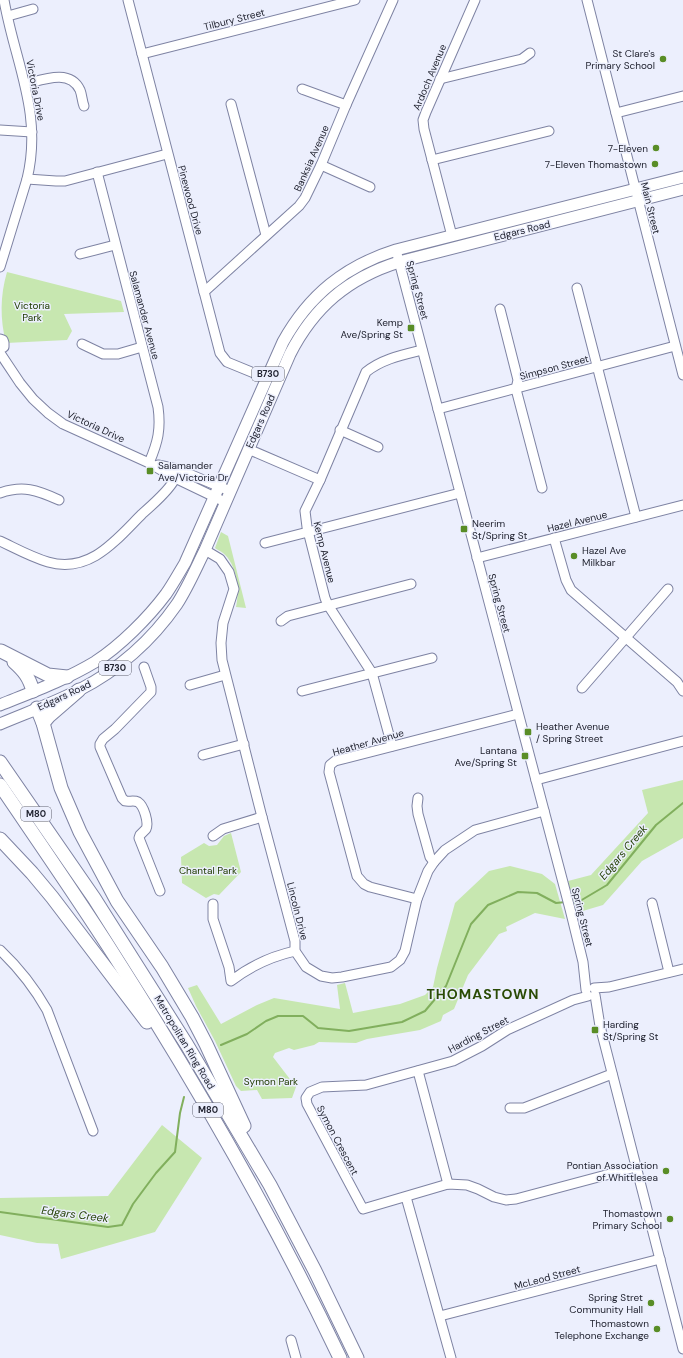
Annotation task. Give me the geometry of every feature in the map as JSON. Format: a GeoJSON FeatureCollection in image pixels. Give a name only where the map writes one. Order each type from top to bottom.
{"type":"FeatureCollection","features":[{"type":"Feature","properties":{"kind":"highway"},"geometry":{"type":"LineString","coordinates":[[1,650],[48,675],[67,677]]}},
{"type":"Feature","properties":{"kind":"highway"},"geometry":{"type":"LineString","coordinates":[[1,650],[25,672],[31,682],[33,691]]}},
{"type":"Feature","properties":{"kind":"highway"},"geometry":{"type":"LineString","coordinates":[[43,723],[79,690]]}},
{"type":"Feature","properties":{"kind":"highway"},"geometry":{"type":"LineString","coordinates":[[37,708],[43,723],[61,788],[80,832],[117,901],[162,967],[199,1031],[270,1184]]}},
{"type":"Feature","properties":{"kind":"highway","name":"Metropolitan Ring Road"},"geometry":{"type":"LineString","coordinates":[[0,762],[77,872],[131,954],[187,1045],[270,1184],[357,1358]]}},
{"type":"Feature","properties":{"kind":"highway","name":"Metropolitan Ring Road"},"geometry":{"type":"LineString","coordinates":[[0,785],[113,954],[198,1091],[260,1198],[340,1358]]}},
{"type":"Feature","properties":{"kind":"highway"},"geometry":{"type":"LineString","coordinates":[[0,839],[28,867],[52,897],[144,1017],[198,1091]]}},
{"type":"Feature","properties":{"kind":"main road","name":"Edgars Road"},"geometry":{"type":"LineString","coordinates":[[0,705],[67,677],[95,662],[115,648],[138,626],[165,595],[185,563],[266,378],[289,331],[302,312],[331,283],[349,270],[368,260],[396,250],[683,177]]}},
{"type":"Feature","properties":{"kind":"main road","name":"Edgars Road"},"geometry":{"type":"LineString","coordinates":[[0,724],[79,690],[102,678],[139,648],[159,626],[176,604],[205,550],[290,354],[304,329],[336,294],[376,270],[399,262],[683,189]]}},
{"type":"Feature","properties":{"kind":"main road"},"geometry":{"type":"LineString","coordinates":[[33,691],[37,708]]}},
{"type":"Feature","properties":{"kind":"street","name":"Victoria Drive"},"geometry":{"type":"LineString","coordinates":[[1,0],[7,13]]}},
{"type":"Feature","properties":{"kind":"street","name":"Victoria Drive"},"geometry":{"type":"LineString","coordinates":[[0,267],[27,179],[31,155],[32,130],[29,101],[4,0]]}},
{"type":"Feature","properties":{"kind":"street","name":"Pinewood Drive"},"geometry":{"type":"LineString","coordinates":[[128,0],[220,353],[226,362],[266,378]]}},
{"type":"Feature","properties":{"kind":"street","name":"Tilbury Street"},"geometry":{"type":"LineString","coordinates":[[142,54],[356,0]]}},
{"type":"Feature","properties":{"kind":"street","name":"Banksia Avenue"},"geometry":{"type":"LineString","coordinates":[[204,292],[299,206],[305,198],[321,165],[393,0]]}},
{"type":"Feature","properties":{"kind":"street","name":"Ardoch Avenue"},"geometry":{"type":"LineString","coordinates":[[452,236],[424,129],[423,120],[475,0]]}},
{"type":"Feature","properties":{"kind":"street","name":"Main Street"},"geometry":{"type":"LineString","coordinates":[[587,0],[683,376]]}},
{"type":"Feature","properties":{"kind":"street"},"geometry":{"type":"LineString","coordinates":[[7,13],[33,9]]}},
{"type":"Feature","properties":{"kind":"street"},"geometry":{"type":"LineString","coordinates":[[440,79],[522,59],[530,53]]}},
{"type":"Feature","properties":{"kind":"street"},"geometry":{"type":"LineString","coordinates":[[25,84],[59,76],[69,79],[80,91],[84,106]]}},
{"type":"Feature","properties":{"kind":"street"},"geometry":{"type":"LineString","coordinates":[[302,89],[346,105]]}},
{"type":"Feature","properties":{"kind":"street"},"geometry":{"type":"LineString","coordinates":[[616,113],[683,96]]}},
{"type":"Feature","properties":{"kind":"street"},"geometry":{"type":"LineString","coordinates":[[231,104],[266,235]]}},
{"type":"Feature","properties":{"kind":"street"},"geometry":{"type":"LineString","coordinates":[[0,130],[32,130]]}},
{"type":"Feature","properties":{"kind":"street"},"geometry":{"type":"LineString","coordinates":[[432,160],[549,131]]}},
{"type":"Feature","properties":{"kind":"street"},"geometry":{"type":"LineString","coordinates":[[27,179],[56,181],[65,180],[167,154]]}},
{"type":"Feature","properties":{"kind":"street"},"geometry":{"type":"LineString","coordinates":[[321,165],[370,187]]}},
{"type":"Feature","properties":{"kind":"street","name":"Salamander Avenue"},"geometry":{"type":"LineString","coordinates":[[97,172],[158,407],[160,422],[157,440],[149,463]]}},
{"type":"Feature","properties":{"kind":"street"},"geometry":{"type":"LineString","coordinates":[[80,254],[115,245]]}},
{"type":"Feature","properties":{"kind":"street","name":"Spring Street"},"geometry":{"type":"LineString","coordinates":[[396,250],[565,889],[683,1349]]}},
{"type":"Feature","properties":{"kind":"street"},"geometry":{"type":"LineString","coordinates":[[577,288],[636,517]]}},
{"type":"Feature","properties":{"kind":"street"},"geometry":{"type":"LineString","coordinates":[[500,309],[518,380],[516,389],[542,488]]}},
{"type":"Feature","properties":{"kind":"street","name":"Victoria Drive"},"geometry":{"type":"LineString","coordinates":[[1,344],[9,365],[20,384],[48,413],[63,424],[174,475],[225,502]]}},
{"type":"Feature","properties":{"kind":"street"},"geometry":{"type":"LineString","coordinates":[[82,344],[104,354],[118,354],[142,347]]}},
{"type":"Feature","properties":{"kind":"street","name":"Simpson Street"},"geometry":{"type":"LineString","coordinates":[[438,409],[675,346]]}},
{"type":"Feature","properties":{"kind":"street","name":"Kemp Avenue"},"geometry":{"type":"LineString","coordinates":[[392,746],[372,673],[325,598],[305,521],[305,512],[366,372],[383,360],[422,350]]}},
{"type":"Feature","properties":{"kind":"street"},"geometry":{"type":"LineString","coordinates":[[340,430],[378,447]]}},
{"type":"Feature","properties":{"kind":"street"},"geometry":{"type":"LineString","coordinates":[[248,449],[320,480]]}},
{"type":"Feature","properties":{"kind":"street","name":"Victoria Drive"},"geometry":{"type":"LineString","coordinates":[[174,475],[219,486],[230,491]]}},
{"type":"Feature","properties":{"kind":"street"},"geometry":{"type":"LineString","coordinates":[[0,541],[48,562],[68,564],[81,562],[94,557],[106,549],[165,492],[174,475]]}},
{"type":"Feature","properties":{"kind":"street"},"geometry":{"type":"LineString","coordinates":[[0,493],[24,489],[40,492],[59,500]]}},
{"type":"Feature","properties":{"kind":"street"},"geometry":{"type":"LineString","coordinates":[[266,543],[460,493]]}},
{"type":"Feature","properties":{"kind":"street","name":"Hazel Avenue"},"geometry":{"type":"LineString","coordinates":[[477,558],[683,505]]}},
{"type":"Feature","properties":{"kind":"street"},"geometry":{"type":"LineString","coordinates":[[554,538],[566,580],[571,590],[677,682],[683,691]]}},
{"type":"Feature","properties":{"kind":"street","name":"Lincoln Drive"},"geometry":{"type":"LineString","coordinates":[[205,550],[220,559],[229,572],[234,589],[220,643],[225,675],[295,941],[295,951],[306,967],[321,976],[332,978],[391,967],[400,960],[405,951],[417,899],[423,882],[434,862],[452,844],[475,830],[544,811]]}},
{"type":"Feature","properties":{"kind":"street"},"geometry":{"type":"LineString","coordinates":[[281,621],[288,616],[411,584]]}},
{"type":"Feature","properties":{"kind":"street"},"geometry":{"type":"LineString","coordinates":[[582,688],[668,589]]}},
{"type":"Feature","properties":{"kind":"street"},"geometry":{"type":"LineString","coordinates":[[302,691],[432,658]]}},
{"type":"Feature","properties":{"kind":"street"},"geometry":{"type":"LineString","coordinates":[[144,666],[151,687],[151,692],[115,729],[103,739],[100,747],[122,798],[125,801],[135,801],[139,803],[147,821],[147,827],[139,838],[160,891]]}},
{"type":"Feature","properties":{"kind":"street"},"geometry":{"type":"LineString","coordinates":[[190,685],[225,675]]}},
{"type":"Feature","properties":{"kind":"street","name":"Heather Avenue"},"geometry":{"type":"LineString","coordinates":[[417,899],[370,887],[360,880],[355,870],[329,772],[330,765],[335,761],[518,714]]}},
{"type":"Feature","properties":{"kind":"street"},"geometry":{"type":"LineString","coordinates":[[536,780],[683,741]]}},
{"type":"Feature","properties":{"kind":"street"},"geometry":{"type":"LineString","coordinates":[[203,755],[244,744]]}},
{"type":"Feature","properties":{"kind":"street"},"geometry":{"type":"LineString","coordinates":[[418,798],[418,814],[430,857],[434,862]]}},
{"type":"Feature","properties":{"kind":"street"},"geometry":{"type":"LineString","coordinates":[[213,836],[223,829],[262,817]]}},
{"type":"Feature","properties":{"kind":"street"},"geometry":{"type":"LineString","coordinates":[[652,903],[669,972]]}},
{"type":"Feature","properties":{"kind":"street"},"geometry":{"type":"LineString","coordinates":[[213,904],[213,919],[229,967],[231,980],[242,972],[285,953],[295,951]]}},
{"type":"Feature","properties":{"kind":"street"},"geometry":{"type":"LineString","coordinates":[[0,950],[21,971],[47,1010],[93,1131]]}},
{"type":"Feature","properties":{"kind":"street","name":"Harding Street"},"geometry":{"type":"LineString","coordinates":[[366,1085],[453,1061],[482,1046],[507,1030],[591,992],[683,969]]}},
{"type":"Feature","properties":{"kind":"street"},"geometry":{"type":"LineString","coordinates":[[418,1071],[448,1184]]}},
{"type":"Feature","properties":{"kind":"street"},"geometry":{"type":"LineString","coordinates":[[510,1108],[524,1108],[612,1074]]}},
{"type":"Feature","properties":{"kind":"street","name":"Symon Crescent"},"geometry":{"type":"LineString","coordinates":[[366,1085],[322,1087],[310,1092],[306,1098],[307,1104],[363,1209],[406,1197]]}},
{"type":"Feature","properties":{"kind":"street"},"geometry":{"type":"LineString","coordinates":[[451,1358],[406,1197],[448,1184],[467,1185],[494,1197],[506,1200],[516,1199],[636,1167]]}},
{"type":"Feature","properties":{"kind":"street","name":"McLeod Street"},"geometry":{"type":"LineString","coordinates":[[440,1316],[660,1259]]}},
{"type":"Feature","properties":{"kind":"street"},"geometry":{"type":"LineString","coordinates":[[291,1340],[296,1358]]}},
{"type":"Feature","properties":{"kind":"green space","name":"Victoria Park"},"geometry":{"type":"Polygon","coordinates":[[[7,272],[121,301],[124,312],[64,314],[72,331],[67,340],[6,343],[3,325],[2,299],[7,272]]]}},
{"type":"Feature","properties":{"kind":"green space"},"geometry":{"type":"Polygon","coordinates":[[[221,532],[228,536],[246,608],[236,607],[238,593],[232,564],[222,552],[215,548],[221,532]]]}},
{"type":"Feature","properties":{"kind":"green space"},"geometry":{"type":"Polygon","coordinates":[[[683,780],[683,838],[642,861],[603,905],[576,913],[568,881],[591,875],[648,813],[642,790],[683,780]]]}},
{"type":"Feature","properties":{"kind":"green space","name":"Chantal Park"},"geometry":{"type":"Polygon","coordinates":[[[231,833],[241,872],[219,895],[214,894],[206,898],[182,883],[181,857],[204,843],[209,846],[217,845],[224,836],[231,833]]]}},
{"type":"Feature","properties":{"kind":"green space","name":"Symon Park"},"geometry":{"type":"Polygon","coordinates":[[[510,866],[542,874],[555,884],[565,919],[535,913],[506,927],[507,931],[499,934],[468,975],[454,1009],[443,1015],[441,1021],[420,1030],[367,1039],[356,1043],[319,1042],[314,1045],[294,1050],[289,1048],[275,1053],[273,1057],[296,1087],[292,1098],[262,1099],[257,1090],[241,1091],[236,1086],[188,988],[197,985],[221,1024],[257,1005],[274,998],[340,1009],[337,985],[345,983],[353,1013],[400,1004],[425,995],[433,987],[455,903],[489,871],[510,866]]]}},
{"type":"Feature","properties":{"kind":"green space"},"geometry":{"type":"Polygon","coordinates":[[[162,1125],[202,1158],[155,1232],[61,1259],[58,1244],[37,1243],[0,1235],[0,1198],[108,1196],[162,1125]]]}},
{"type":"Feature","properties":{"kind":"waterway","name":"Edgars Creek"},"geometry":{"type":"LineString","coordinates":[[571,902],[580,901],[607,885],[656,825],[683,803]]}},
{"type":"Feature","properties":{"kind":"waterway","name":"Edgars Creek"},"geometry":{"type":"LineString","coordinates":[[221,1045],[247,1034],[266,1021],[278,1016],[303,1016],[318,1028],[349,1031],[402,1022],[425,1011],[446,986],[471,924],[488,905],[518,892],[537,893],[556,903],[566,902]]}},
{"type":"Feature","properties":{"kind":"waterway","name":"Edgars Creek"},"geometry":{"type":"LineString","coordinates":[[0,1212],[108,1227],[122,1225],[133,1204],[156,1173],[175,1152],[180,1113],[184,1097]]}},
{"type":"Feature","properties":{"kind":"place","name":"St Clare's Primary School"},"geometry":{"type":"Point","coordinates":[663,59]}},
{"type":"Feature","properties":{"kind":"place","name":"7-Eleven"},"geometry":{"type":"Point","coordinates":[656,148]}},
{"type":"Feature","properties":{"kind":"place","name":"7-Eleven Thomastown"},"geometry":{"type":"Point","coordinates":[655,164]}},
{"type":"Feature","properties":{"kind":"place","name":"Kemp Ave/Spring St"},"geometry":{"type":"Point","coordinates":[411,328]}},
{"type":"Feature","properties":{"kind":"place","name":"Salamander Ave/Victoria Dr"},"geometry":{"type":"Point","coordinates":[150,471]}},
{"type":"Feature","properties":{"kind":"place","name":"Neerim St/Spring St"},"geometry":{"type":"Point","coordinates":[464,529]}},
{"type":"Feature","properties":{"kind":"place","name":"Hazel Ave Milkbar"},"geometry":{"type":"Point","coordinates":[574,556]}},
{"type":"Feature","properties":{"kind":"place","name":"Heather Avenue / Spring Street"},"geometry":{"type":"Point","coordinates":[528,732]}},
{"type":"Feature","properties":{"kind":"place","name":"Lantana Ave/Spring St"},"geometry":{"type":"Point","coordinates":[525,756]}},
{"type":"Feature","properties":{"kind":"place","name":"Harding St/Spring St"},"geometry":{"type":"Point","coordinates":[595,1030]}},
{"type":"Feature","properties":{"kind":"place","name":"Pontian Association of Whittlesea"},"geometry":{"type":"Point","coordinates":[666,1171]}},
{"type":"Feature","properties":{"kind":"place","name":"Thomastown Primary School"},"geometry":{"type":"Point","coordinates":[670,1219]}},
{"type":"Feature","properties":{"kind":"place","name":"Spring Stret Community Hall"},"geometry":{"type":"Point","coordinates":[651,1303]}},
{"type":"Feature","properties":{"kind":"place","name":"Thomastown Telephone Exchange"},"geometry":{"type":"Point","coordinates":[657,1329]}},
{"type":"Feature","properties":{"kind":"district","name":"THOMASTOWN"},"geometry":{"type":"Point","coordinates":[483,994]}}]}
